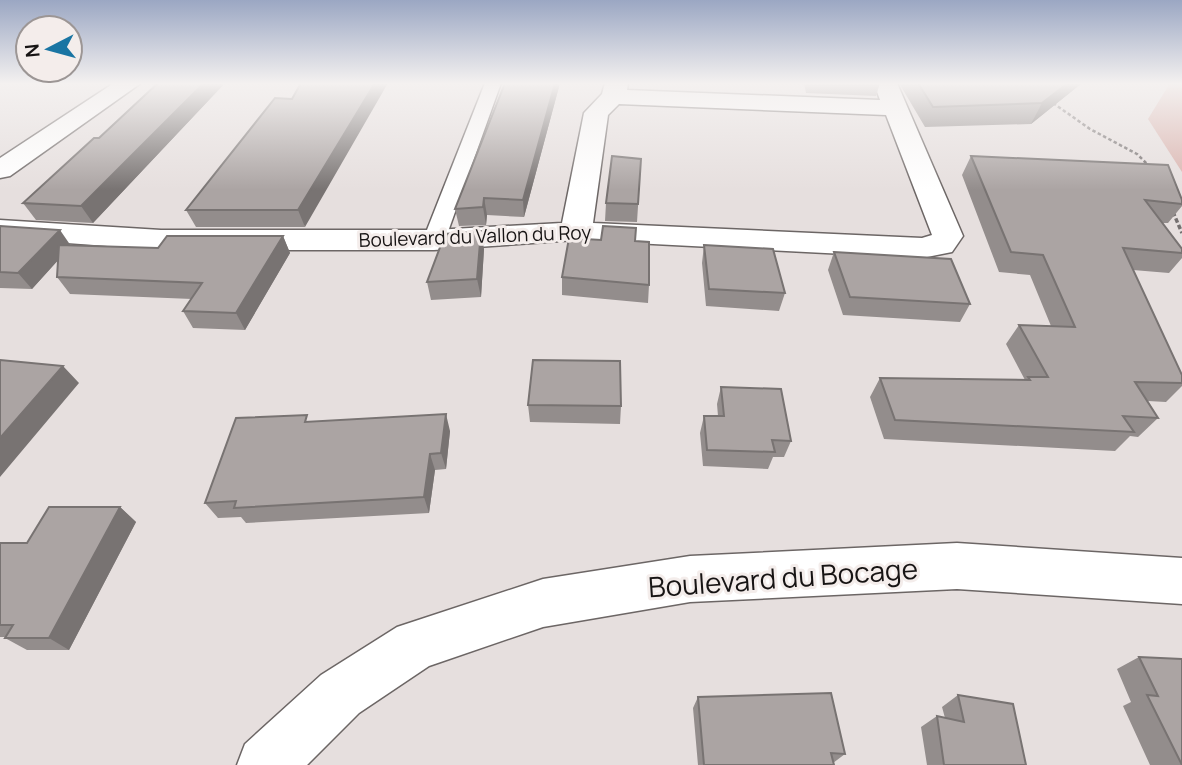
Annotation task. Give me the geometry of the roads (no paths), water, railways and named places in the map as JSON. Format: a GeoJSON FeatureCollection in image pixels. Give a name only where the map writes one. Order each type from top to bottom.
{"type":"FeatureCollection","features":[{"type":"Feature","properties":{"kind":"street"},"geometry":{"type":"LineString","coordinates":[[0,170],[77,119]]}},
{"type":"Feature","properties":{"kind":"street"},"geometry":{"type":"LineString","coordinates":[[576,231],[595,119]]}},
{"type":"Feature","properties":{"kind":"street","name":"Boulevard du Vallon du Roy"},"geometry":{"type":"LineString","coordinates":[[0,229],[161,240],[434,240],[576,231],[922,248],[942,245],[948,236],[900,119]]}},
{"type":"Feature","properties":{"kind":"street","name":"Boulevard du Bocage"},"geometry":{"type":"LineString","coordinates":[[267,765],[340,694],[415,645],[543,603],[690,579],[957,566],[1182,581]]}},
{"type":"Feature","properties":{"kind":"lane"},"geometry":{"type":"LineString","coordinates":[[434,240],[480,119]]}}]}
